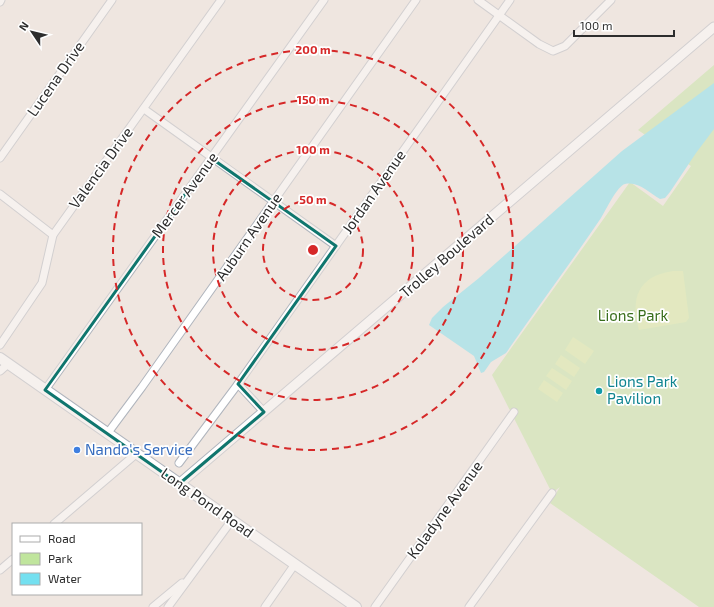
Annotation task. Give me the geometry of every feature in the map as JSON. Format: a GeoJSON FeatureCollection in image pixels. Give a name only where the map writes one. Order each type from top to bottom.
{"type":"FeatureCollection","features":[{"type":"Feature","properties":{"kind":"main road","name":"Long Pond Road"},"geometry":{"type":"LineString","coordinates":[[4,361],[356,607]]}},
{"type":"Feature","properties":{"kind":"street","name":"Lucena Drive"},"geometry":{"type":"LineString","coordinates":[[0,158],[112,0]]}},
{"type":"Feature","properties":{"kind":"street","name":"Valencia Drive"},"geometry":{"type":"LineString","coordinates":[[0,345],[42,283],[53,235],[221,0]]}},
{"type":"Feature","properties":{"kind":"street","name":"Mercer Avenue"},"geometry":{"type":"LineString","coordinates":[[45,390],[324,0]]}},
{"type":"Feature","properties":{"kind":"street","name":"Auburn Avenue"},"geometry":{"type":"LineString","coordinates":[[107,434],[416,0]]}},
{"type":"Feature","properties":{"kind":"street"},"geometry":{"type":"LineString","coordinates":[[478,0],[546,49],[560,50],[611,0]]}},
{"type":"Feature","properties":{"kind":"street","name":"Jordan Avenue"},"geometry":{"type":"LineString","coordinates":[[179,463],[238,384],[510,0]]}},
{"type":"Feature","properties":{"kind":"street","name":"Trolley Boulevard"},"geometry":{"type":"LineString","coordinates":[[179,484],[714,27]]}},
{"type":"Feature","properties":{"kind":"street"},"geometry":{"type":"LineString","coordinates":[[144,109],[336,246]]}},
{"type":"Feature","properties":{"kind":"street"},"geometry":{"type":"LineString","coordinates":[[0,194],[53,235]]}},
{"type":"Feature","properties":{"kind":"street"},"geometry":{"type":"LineString","coordinates":[[0,372],[4,361]]}},
{"type":"Feature","properties":{"kind":"street"},"geometry":{"type":"LineString","coordinates":[[238,384],[264,412]]}},
{"type":"Feature","properties":{"kind":"street","name":"Koladyne Avenue"},"geometry":{"type":"LineString","coordinates":[[375,607],[514,412]]}},
{"type":"Feature","properties":{"kind":"street"},"geometry":{"type":"LineString","coordinates":[[55,523],[136,454]]}},
{"type":"Feature","properties":{"kind":"street"},"geometry":{"type":"LineString","coordinates":[[469,607],[552,493]]}},
{"type":"Feature","properties":{"kind":"street"},"geometry":{"type":"LineString","coordinates":[[168,607],[232,520]]}},
{"type":"Feature","properties":{"kind":"street"},"geometry":{"type":"LineString","coordinates":[[0,570],[12,560]]}},
{"type":"Feature","properties":{"kind":"street"},"geometry":{"type":"LineString","coordinates":[[265,607],[295,564]]}},
{"type":"Feature","properties":{"kind":"street"},"geometry":{"type":"LineString","coordinates":[[153,607],[191,576]]}},
{"type":"Feature","properties":{"kind":"highlighted area"},"geometry":{"type":"Polygon","coordinates":[[[211,158],[336,246],[238,384],[264,412],[179,484],[45,390],[211,158]]]}},
{"type":"Feature","properties":{"kind":"green space","name":"Lions Park"},"geometry":{"type":"Polygon","coordinates":[[[714,65],[714,607],[699,607],[550,503],[560,487],[552,493],[492,375],[630,182],[663,206],[691,166],[638,130],[714,65]]]}},
{"type":"Feature","properties":{"kind":"green space"},"geometry":{"type":"Polygon","coordinates":[[[673,271],[683,271],[689,318],[686,322],[639,330],[636,318],[636,308],[637,299],[644,283],[661,274],[673,271]]]}},
{"type":"Feature","properties":{"kind":"green space"},"geometry":{"type":"Polygon","coordinates":[[[573,337],[594,351],[585,364],[565,350],[573,337]]]}},
{"type":"Feature","properties":{"kind":"green space"},"geometry":{"type":"Polygon","coordinates":[[[561,355],[580,368],[574,377],[555,364],[561,355]]]}},
{"type":"Feature","properties":{"kind":"green space"},"geometry":{"type":"Polygon","coordinates":[[[552,368],[572,381],[566,390],[546,376],[552,368]]]}},
{"type":"Feature","properties":{"kind":"green space"},"geometry":{"type":"Polygon","coordinates":[[[544,380],[563,393],[557,402],[538,389],[544,380]]]}},
{"type":"Feature","properties":{"kind":"water"},"geometry":{"type":"Polygon","coordinates":[[[714,83],[714,129],[670,192],[665,198],[660,199],[644,188],[635,184],[625,184],[622,186],[506,353],[491,362],[484,372],[481,373],[474,356],[429,325],[432,318],[443,307],[479,278],[622,151],[714,83]]]}},
{"type":"Feature","properties":{"kind":"place","name":"Lions Park Pavilion"},"geometry":{"type":"Point","coordinates":[599,391]}},
{"type":"Feature","properties":{"kind":"place","name":"Nando's Service"},"geometry":{"type":"Point","coordinates":[77,450]}}]}
